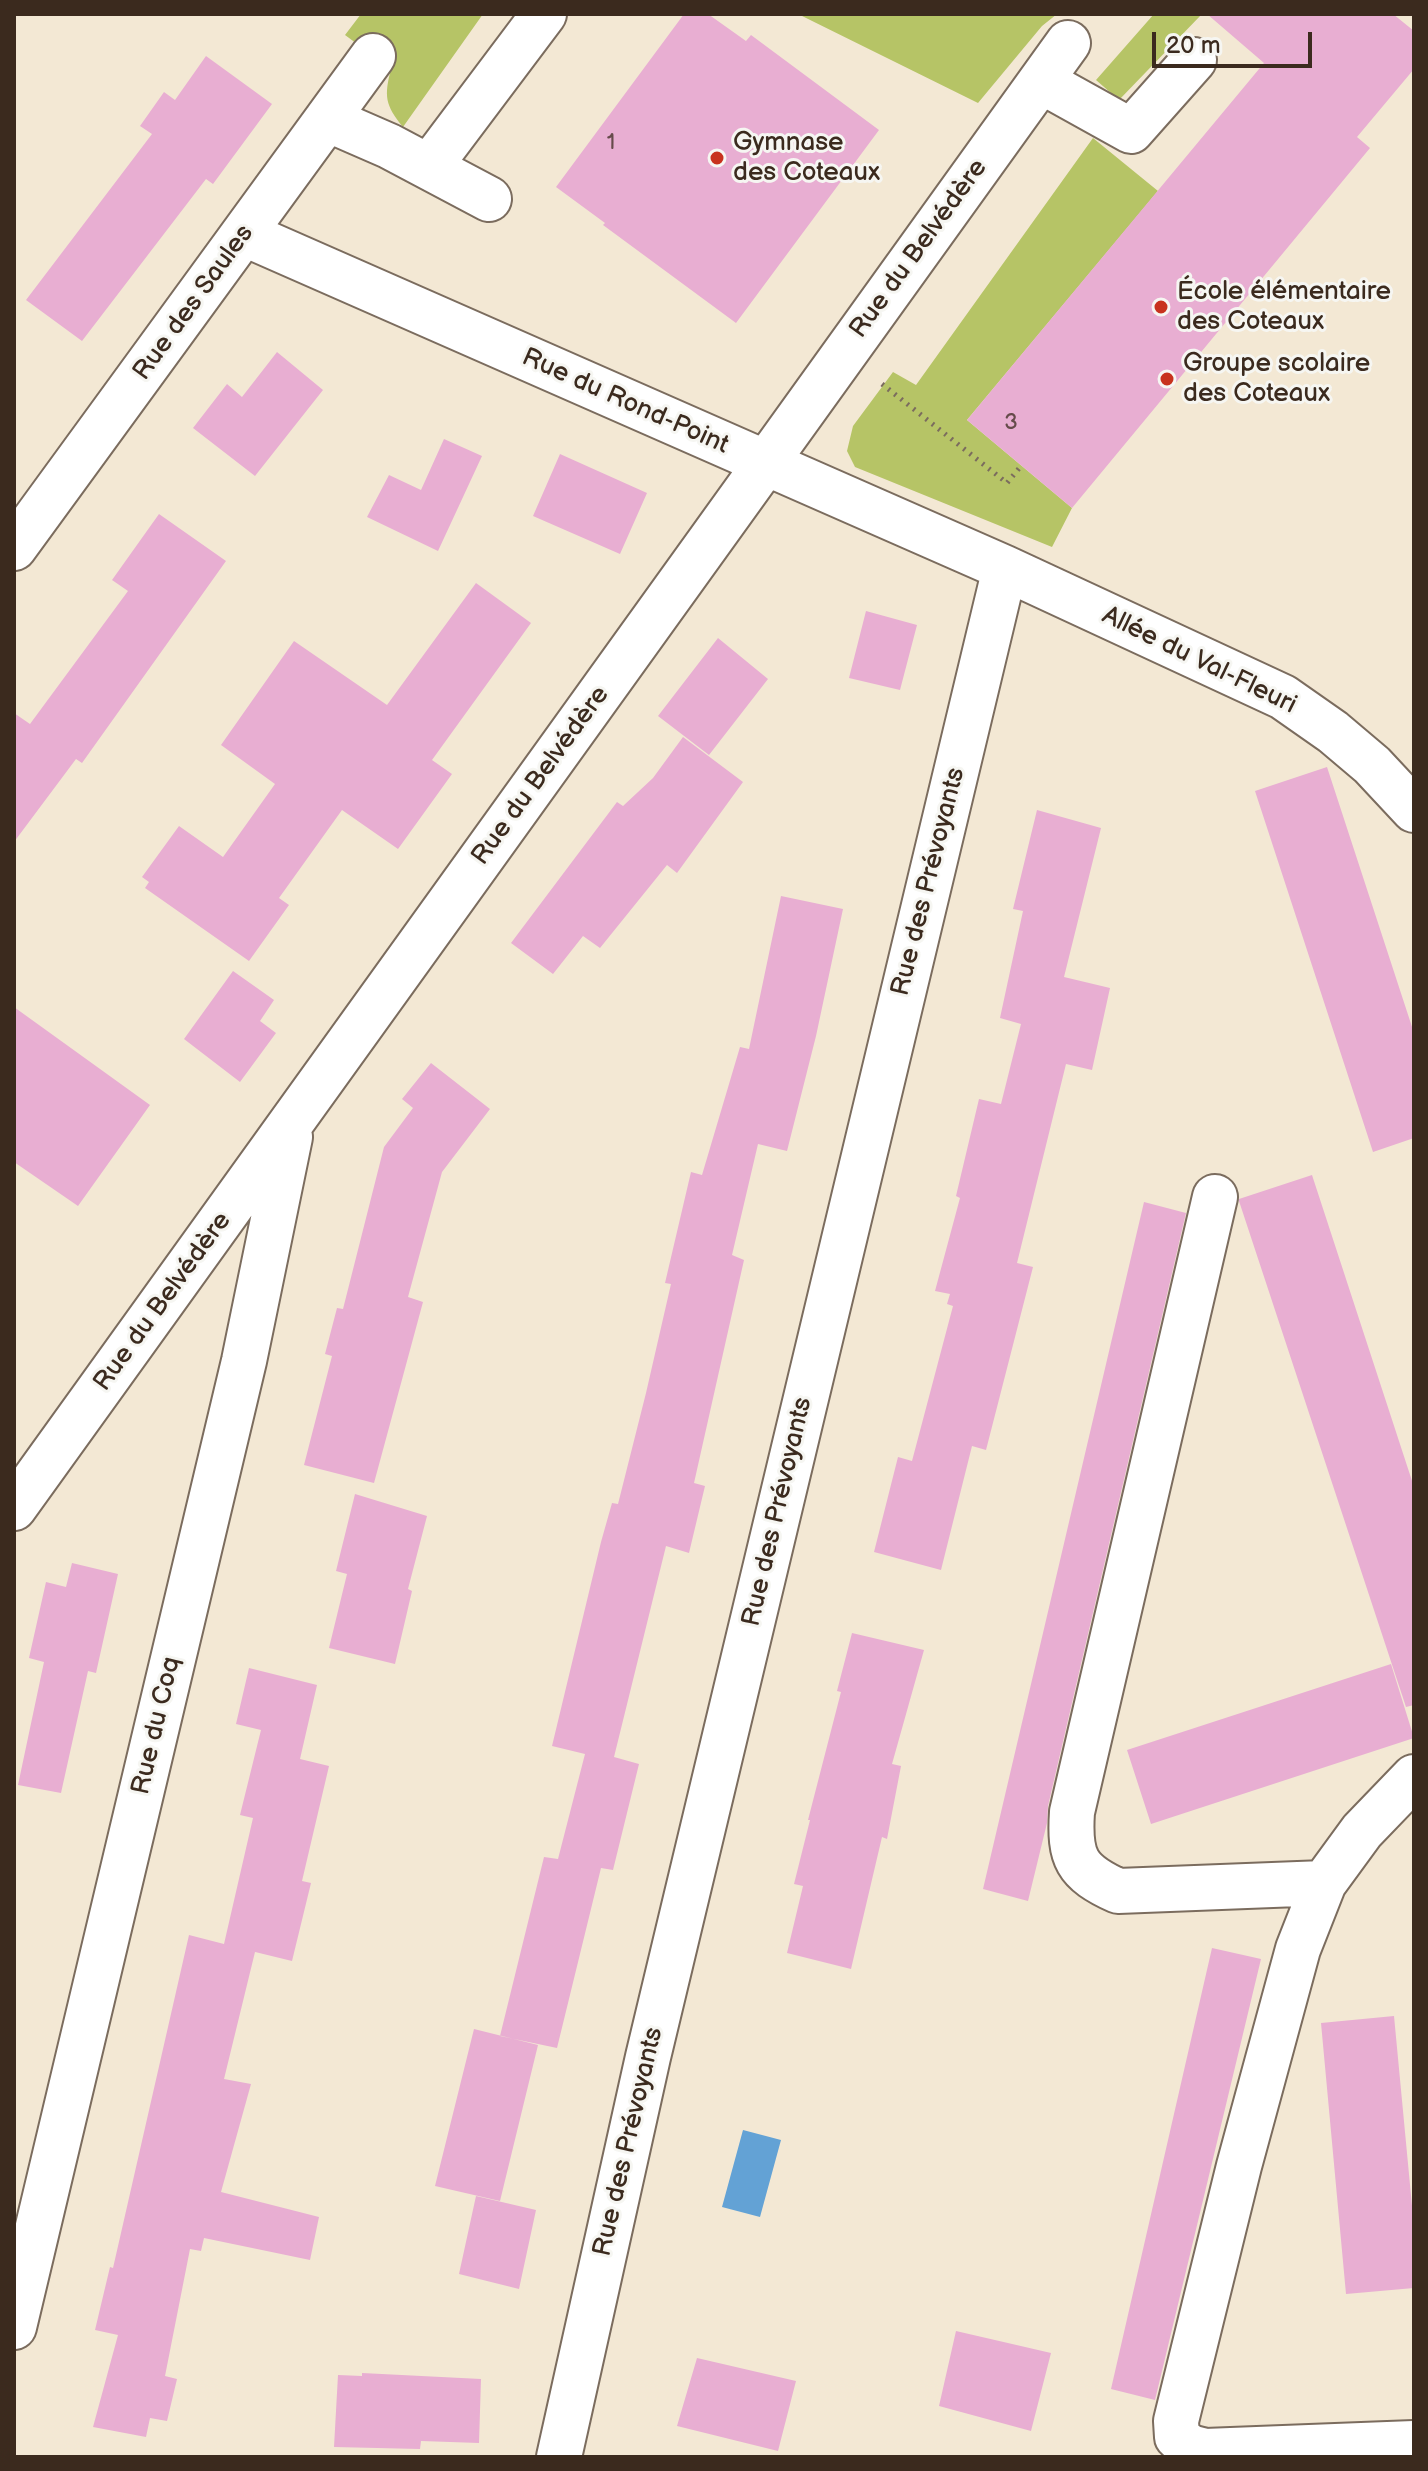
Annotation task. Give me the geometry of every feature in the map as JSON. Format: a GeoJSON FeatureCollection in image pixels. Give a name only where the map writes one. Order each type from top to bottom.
{"type":"FeatureCollection","features":[{"type":"Feature","properties":{"kind":"street"},"geometry":{"type":"LineString","coordinates":[[429,167],[544,14]]}},
{"type":"Feature","properties":{"kind":"street","name":"Rue du Belvédère"},"geometry":{"type":"LineString","coordinates":[[14,1508],[1068,43]]}},
{"type":"Feature","properties":{"kind":"street","name":"Rue des Saules"},"geometry":{"type":"LineString","coordinates":[[14,548],[373,56]]}},
{"type":"Feature","properties":{"kind":"street"},"geometry":{"type":"LineString","coordinates":[[1041,81],[1131,131],[1194,60]]}},
{"type":"Feature","properties":{"kind":"street"},"geometry":{"type":"LineString","coordinates":[[327,119],[489,199]]}},
{"type":"Feature","properties":{"kind":"street","name":"Rue du Rond-Point"},"geometry":{"type":"LineString","coordinates":[[245,234],[1005,568]]}},
{"type":"Feature","properties":{"kind":"street","name":"Allée du Val-Fleuri"},"geometry":{"type":"LineString","coordinates":[[1005,568],[1283,697],[1333,732],[1372,765],[1414,810]]}},
{"type":"Feature","properties":{"kind":"street","name":"Rue des Prévoyants"},"geometry":{"type":"LineString","coordinates":[[559,2457],[648,2057],[1005,568]]}},
{"type":"Feature","properties":{"kind":"street","name":"Rue du Coq"},"geometry":{"type":"LineString","coordinates":[[14,2327],[244,1361],[293,1123]]}},
{"type":"Feature","properties":{"kind":"street"},"geometry":{"type":"LineString","coordinates":[[1215,1197],[1072,1812],[1070,1838],[1077,1864],[1093,1880],[1118,1891],[1324,1883]]}},
{"type":"Feature","properties":{"kind":"street"},"geometry":{"type":"LineString","coordinates":[[1414,1777],[1362,1831],[1324,1883],[1298,1949],[1239,2166],[1176,2421],[1177,2437],[1190,2447],[1205,2451],[1414,2443]]}},
{"type":"Feature","properties":{"kind":"path"},"geometry":{"type":"LineString","coordinates":[[845,352],[1007,483],[1021,466]]}},
{"type":"Feature","properties":{"kind":"green space"},"geometry":{"type":"Polygon","coordinates":[[[361,14],[483,14],[403,127],[388,100],[391,69],[345,35],[361,14]]]}},
{"type":"Feature","properties":{"kind":"green space"},"geometry":{"type":"Polygon","coordinates":[[[798,14],[1057,14],[1042,26],[978,103],[798,14]]]}},
{"type":"Feature","properties":{"kind":"green space"},"geometry":{"type":"Polygon","coordinates":[[[1154,14],[1202,14],[1119,100],[1096,80],[1154,14]]]}},
{"type":"Feature","properties":{"kind":"green space"},"geometry":{"type":"Polygon","coordinates":[[[1093,138],[1158,191],[967,420],[1072,508],[1052,547],[855,467],[847,451],[853,426],[893,372],[916,385],[1093,138]]]}},
{"type":"Feature","properties":{"kind":"water"},"geometry":{"type":"Polygon","coordinates":[[[743,2130],[781,2140],[760,2217],[722,2207],[743,2130]]]}},
{"type":"Feature","properties":{"kind":"building","name":"Gymnase des Coteaux"},"geometry":{"type":"Polygon","coordinates":[[[684,14],[708,14],[746,41],[751,35],[879,130],[736,323],[556,187],[684,14]]]}},
{"type":"Feature","properties":{"kind":"building"},"geometry":{"type":"Polygon","coordinates":[[[1207,14],[1393,14],[1414,31],[1414,69],[1357,137],[1370,148],[1072,508],[967,420],[1264,63],[1207,14]]]}},
{"type":"Feature","properties":{"kind":"building"},"geometry":{"type":"Polygon","coordinates":[[[206,56],[272,104],[213,184],[206,179],[82,341],[26,300],[152,134],[140,126],[164,92],[175,100],[206,56]]]}},
{"type":"Feature","properties":{"kind":"building"},"geometry":{"type":"Polygon","coordinates":[[[277,352],[323,390],[255,476],[193,428],[227,384],[242,397],[277,352]]]}},
{"type":"Feature","properties":{"kind":"building"},"geometry":{"type":"Polygon","coordinates":[[[444,439],[482,456],[438,551],[367,517],[389,475],[421,490],[444,439]]]}},
{"type":"Feature","properties":{"kind":"building"},"geometry":{"type":"Polygon","coordinates":[[[560,454],[647,493],[620,554],[533,516],[560,454]]]}},
{"type":"Feature","properties":{"kind":"building"},"geometry":{"type":"Polygon","coordinates":[[[159,514],[226,561],[82,763],[76,759],[14,842],[14,713],[30,724],[128,591],[112,580],[159,514]]]}},
{"type":"Feature","properties":{"kind":"building"},"geometry":{"type":"Polygon","coordinates":[[[476,583],[531,623],[432,760],[452,774],[398,849],[342,810],[279,898],[289,905],[249,961],[145,888],[149,882],[142,877],[179,826],[223,857],[275,784],[221,745],[294,641],[387,705],[476,583]]]}},
{"type":"Feature","properties":{"kind":"building"},"geometry":{"type":"Polygon","coordinates":[[[866,611],[917,625],[900,690],[849,678],[866,611]]]}},
{"type":"Feature","properties":{"kind":"building"},"geometry":{"type":"Polygon","coordinates":[[[718,638],[768,679],[709,755],[658,716],[718,638]]]}},
{"type":"Feature","properties":{"kind":"building"},"geometry":{"type":"Polygon","coordinates":[[[683,737],[743,782],[677,873],[667,865],[600,948],[583,936],[553,974],[511,943],[617,802],[623,806],[653,778],[683,737]]]}},
{"type":"Feature","properties":{"kind":"building"},"geometry":{"type":"Polygon","coordinates":[[[1327,767],[1414,1033],[1414,1138],[1373,1152],[1255,791],[1327,767]]]}},
{"type":"Feature","properties":{"kind":"building"},"geometry":{"type":"Polygon","coordinates":[[[1037,810],[1101,828],[1064,977],[1110,988],[1092,1070],[1066,1064],[1017,1263],[1033,1267],[986,1450],[972,1446],[941,1570],[874,1552],[898,1457],[912,1461],[953,1306],[947,1304],[950,1294],[935,1291],[960,1198],[956,1196],[979,1099],[1001,1104],[1021,1024],[1000,1018],[1023,911],[1013,909],[1037,810]]]}},
{"type":"Feature","properties":{"kind":"building"},"geometry":{"type":"Polygon","coordinates":[[[781,896],[843,909],[787,1151],[758,1144],[732,1255],[744,1260],[694,1483],[705,1486],[689,1553],[666,1546],[614,1757],[639,1764],[613,1870],[601,1868],[557,2048],[500,2036],[544,1857],[558,1859],[585,1754],[552,1746],[601,1542],[612,1503],[618,1504],[646,1393],[671,1284],[665,1283],[691,1172],[702,1175],[740,1047],[749,1049],[781,896]]]}},
{"type":"Feature","properties":{"kind":"building"},"geometry":{"type":"Polygon","coordinates":[[[233,971],[274,1000],[260,1021],[276,1033],[240,1082],[184,1039],[233,971]]]}},
{"type":"Feature","properties":{"kind":"building"},"geometry":{"type":"Polygon","coordinates":[[[14,1007],[150,1105],[78,1206],[14,1162],[14,1007]]]}},
{"type":"Feature","properties":{"kind":"building"},"geometry":{"type":"Polygon","coordinates":[[[431,1063],[490,1109],[442,1172],[408,1297],[423,1302],[374,1483],[304,1465],[332,1356],[325,1354],[337,1308],[343,1309],[384,1147],[413,1108],[402,1099],[431,1063]]]}},
{"type":"Feature","properties":{"kind":"building"},"geometry":{"type":"Polygon","coordinates":[[[1312,1175],[1414,1487],[1414,1705],[1406,1707],[1239,1201],[1312,1175]]]}},
{"type":"Feature","properties":{"kind":"building"},"geometry":{"type":"Polygon","coordinates":[[[1144,1202],[1186,1213],[1028,1901],[983,1889],[1144,1202]]]}},
{"type":"Feature","properties":{"kind":"building"},"geometry":{"type":"Polygon","coordinates":[[[355,1494],[427,1516],[408,1589],[412,1591],[395,1664],[329,1648],[347,1574],[336,1571],[355,1494]]]}},
{"type":"Feature","properties":{"kind":"building"},"geometry":{"type":"Polygon","coordinates":[[[72,1563],[118,1574],[96,1673],[88,1671],[61,1793],[18,1785],[44,1662],[29,1658],[46,1582],[66,1587],[72,1563]]]}},
{"type":"Feature","properties":{"kind":"building"},"geometry":{"type":"Polygon","coordinates":[[[852,1633],[924,1650],[892,1764],[901,1766],[887,1839],[882,1837],[851,1969],[787,1953],[803,1886],[794,1884],[841,1692],[837,1691],[852,1633]]]}},
{"type":"Feature","properties":{"kind":"building"},"geometry":{"type":"Polygon","coordinates":[[[1391,1664],[1414,1738],[1151,1824],[1127,1750],[1391,1664]]]}},
{"type":"Feature","properties":{"kind":"building"},"geometry":{"type":"Polygon","coordinates":[[[249,1668],[317,1685],[300,1759],[329,1766],[302,1881],[311,1883],[292,1961],[247,1950],[255,1952],[224,2079],[251,2084],[221,2192],[319,2217],[310,2260],[204,2238],[201,2251],[190,2249],[165,2376],[177,2379],[167,2421],[150,2418],[146,2437],[93,2427],[118,2335],[95,2330],[110,2267],[113,2268],[189,1935],[224,1944],[253,1818],[240,1815],[261,1730],[236,1724],[249,1668]]]}},
{"type":"Feature","properties":{"kind":"building"},"geometry":{"type":"Polygon","coordinates":[[[1212,1948],[1261,1959],[1155,2400],[1111,2389],[1212,1948]]]}},
{"type":"Feature","properties":{"kind":"building"},"geometry":{"type":"Polygon","coordinates":[[[1394,2016],[1414,2227],[1414,2288],[1346,2294],[1321,2023],[1394,2016]]]}},
{"type":"Feature","properties":{"kind":"building"},"geometry":{"type":"Polygon","coordinates":[[[474,2029],[538,2045],[500,2201],[435,2186],[474,2029]]]}},
{"type":"Feature","properties":{"kind":"building"},"geometry":{"type":"Polygon","coordinates":[[[476,2196],[536,2210],[519,2289],[459,2274],[476,2196]]]}},
{"type":"Feature","properties":{"kind":"building"},"geometry":{"type":"Polygon","coordinates":[[[956,2331],[1051,2353],[1031,2431],[939,2406],[956,2331]]]}},
{"type":"Feature","properties":{"kind":"building"},"geometry":{"type":"Polygon","coordinates":[[[697,2358],[796,2381],[778,2451],[677,2426],[697,2358]]]}},
{"type":"Feature","properties":{"kind":"building"},"geometry":{"type":"Polygon","coordinates":[[[362,2373],[481,2379],[479,2443],[421,2441],[420,2449],[334,2447],[338,2375],[362,2376],[362,2373]]]}},
{"type":"Feature","properties":{"kind":"place","name":"Gymnase des Coteaux"},"geometry":{"type":"Point","coordinates":[717,158]}},
{"type":"Feature","properties":{"kind":"place","name":"École élémentaire des Coteaux"},"geometry":{"type":"Point","coordinates":[1161,307]}},
{"type":"Feature","properties":{"kind":"place","name":"Groupe scolaire des Coteaux"},"geometry":{"type":"Point","coordinates":[1167,379]}}]}
